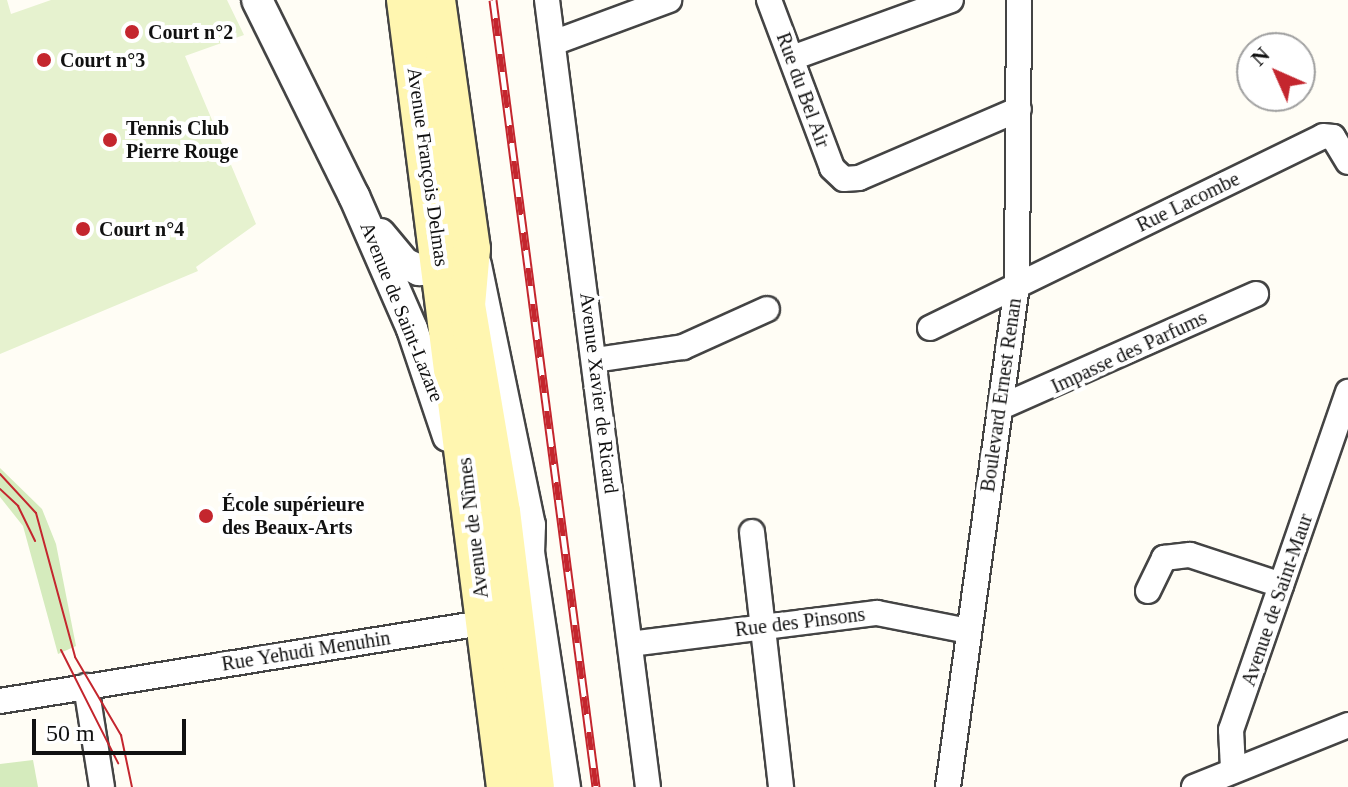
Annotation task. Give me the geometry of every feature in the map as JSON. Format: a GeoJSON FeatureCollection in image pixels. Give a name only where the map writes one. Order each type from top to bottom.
{"type":"FeatureCollection","features":[{"type":"Feature","properties":{"kind":"main road","name":"Avenue François Delmas"},"geometry":{"type":"LineString","coordinates":[[405,0],[438,269],[467,305]]}},
{"type":"Feature","properties":{"kind":"main road","name":"Avenue François Delmas"},"geometry":{"type":"LineString","coordinates":[[437,0],[472,249],[467,305]]}},
{"type":"Feature","properties":{"kind":"main road","name":"Avenue de Nîmes"},"geometry":{"type":"LineString","coordinates":[[438,269],[467,472],[505,787]]}},
{"type":"Feature","properties":{"kind":"main road","name":"Avenue de Nîmes"},"geometry":{"type":"LineString","coordinates":[[467,305],[502,511],[536,787]]}},
{"type":"Feature","properties":{"kind":"main road"},"geometry":{"type":"LineString","coordinates":[[484,623],[518,649]]}},
{"type":"Feature","properties":{"kind":"street","name":"Avenue de Saint-Lazare"},"geometry":{"type":"LineString","coordinates":[[257,0],[354,196],[412,329],[450,447],[467,472]]}},
{"type":"Feature","properties":{"kind":"street","name":"Avenue Xavier de Ricard"},"geometry":{"type":"LineString","coordinates":[[547,0],[648,787]]}},
{"type":"Feature","properties":{"kind":"street"},"geometry":{"type":"LineString","coordinates":[[553,43],[669,0]]}},
{"type":"Feature","properties":{"kind":"street","name":"Rue du Bel Air"},"geometry":{"type":"LineString","coordinates":[[769,0],[832,168],[844,179],[859,178],[1019,109]]}},
{"type":"Feature","properties":{"kind":"street"},"geometry":{"type":"LineString","coordinates":[[792,58],[951,0]]}},
{"type":"Feature","properties":{"kind":"street","name":"Boulevard Ernest Renan"},"geometry":{"type":"LineString","coordinates":[[948,787],[1017,285],[1019,0]]}},
{"type":"Feature","properties":{"kind":"street","name":"Rue Lacombe"},"geometry":{"type":"LineString","coordinates":[[1017,285],[1323,136],[1333,137],[1348,162]]}},
{"type":"Feature","properties":{"kind":"street","name":"Avenue de Saint-Lazare"},"geometry":{"type":"LineString","coordinates":[[354,196],[404,263],[419,270],[438,269]]}},
{"type":"Feature","properties":{"kind":"street","name":"Avenue de Nîmes"},"geometry":{"type":"LineString","coordinates":[[472,249],[530,525],[529,552],[565,787]]}},
{"type":"Feature","properties":{"kind":"street"},"geometry":{"type":"LineString","coordinates":[[930,328],[1017,285]]}},
{"type":"Feature","properties":{"kind":"street","name":"Impasse des Parfums"},"geometry":{"type":"LineString","coordinates":[[1001,407],[1256,294]]}},
{"type":"Feature","properties":{"kind":"street"},"geometry":{"type":"LineString","coordinates":[[595,360],[683,347],[767,309]]}},
{"type":"Feature","properties":{"kind":"street","name":"Avenue de Saint-Maur"},"geometry":{"type":"LineString","coordinates":[[1233,768],[1231,730],[1281,585],[1341,439],[1348,392]]}},
{"type":"Feature","properties":{"kind":"street","name":"Avenue de Nîmes"},"geometry":{"type":"LineString","coordinates":[[502,511],[529,552]]}},
{"type":"Feature","properties":{"kind":"street"},"geometry":{"type":"LineString","coordinates":[[752,532],[781,787]]}},
{"type":"Feature","properties":{"kind":"street"},"geometry":{"type":"LineString","coordinates":[[1148,591],[1164,558],[1190,555],[1281,585]]}},
{"type":"Feature","properties":{"kind":"street","name":"Rue des Pinsons"},"geometry":{"type":"LineString","coordinates":[[630,644],[877,613],[968,631]]}},
{"type":"Feature","properties":{"kind":"street","name":"Rue Yehudi Menuhin"},"geometry":{"type":"LineString","coordinates":[[0,701],[484,623]]}},
{"type":"Feature","properties":{"kind":"street"},"geometry":{"type":"LineString","coordinates":[[86,686],[102,787]]}},
{"type":"Feature","properties":{"kind":"street"},"geometry":{"type":"LineString","coordinates":[[1194,787],[1233,768],[1348,725]]}},
{"type":"Feature","properties":{"kind":"green space","name":"Tennis Club Pierre Rouge"},"geometry":{"type":"Polygon","coordinates":[[[0,0],[7,0],[11,14],[51,0],[227,0],[244,35],[185,56],[256,224],[196,267],[198,271],[0,354],[0,0]]]}},
{"type":"Feature","properties":{"kind":"green space"},"geometry":{"type":"Polygon","coordinates":[[[0,468],[42,509],[56,544],[76,646],[58,654],[23,526],[0,497],[0,468]]]}},
{"type":"Feature","properties":{"kind":"green space"},"geometry":{"type":"Polygon","coordinates":[[[33,760],[38,787],[0,787],[0,764],[33,760]]]}},
{"type":"Feature","properties":{"kind":"tram line"},"geometry":{"type":"LineString","coordinates":[[0,474],[36,513],[75,657],[121,735],[132,787]]}},
{"type":"Feature","properties":{"kind":"tram line"},"geometry":{"type":"LineString","coordinates":[[0,489],[18,506],[35,541]]}},
{"type":"Feature","properties":{"kind":"tram line"},"geometry":{"type":"LineString","coordinates":[[61,650],[118,763]]}},
{"type":"Feature","properties":{"kind":"railway"},"geometry":{"type":"LineString","coordinates":[[493,0],[596,787]]}},
{"type":"Feature","properties":{"kind":"place","name":"Court n°2"},"geometry":{"type":"Point","coordinates":[132,32]}},
{"type":"Feature","properties":{"kind":"place","name":"Court n°3"},"geometry":{"type":"Point","coordinates":[44,60]}},
{"type":"Feature","properties":{"kind":"place","name":"Tennis Club Pierre Rouge"},"geometry":{"type":"Point","coordinates":[110,140]}},
{"type":"Feature","properties":{"kind":"place","name":"Court n°4"},"geometry":{"type":"Point","coordinates":[83,229]}},
{"type":"Feature","properties":{"kind":"place","name":"École supérieure des Beaux-Arts"},"geometry":{"type":"Point","coordinates":[206,516]}}]}
